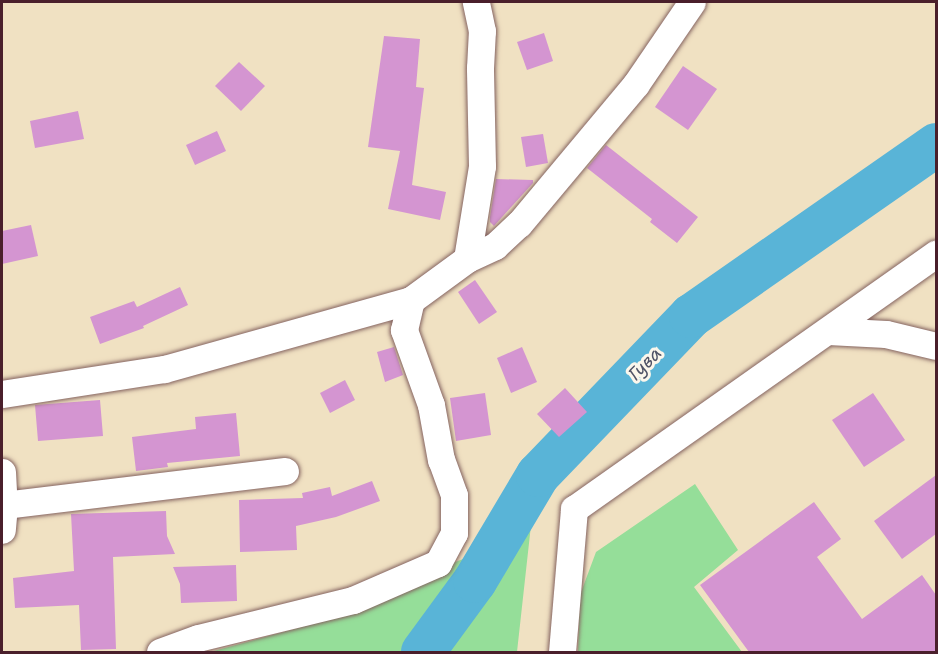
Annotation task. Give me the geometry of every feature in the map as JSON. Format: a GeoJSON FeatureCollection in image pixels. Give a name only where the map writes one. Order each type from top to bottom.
{"type":"FeatureCollection","features":[{"type":"Feature","properties":{"kind":"lane"},"geometry":{"type":"LineString","coordinates":[[467,259],[482,166],[480,68],[482,31],[476,2]]}},
{"type":"Feature","properties":{"kind":"lane"},"geometry":{"type":"LineString","coordinates":[[2,394],[164,369],[411,300],[467,259],[495,246],[519,224],[636,84],[692,2]]}},
{"type":"Feature","properties":{"kind":"lane"},"geometry":{"type":"LineString","coordinates":[[562,652],[574,509],[936,254]]}},
{"type":"Feature","properties":{"kind":"lane"},"geometry":{"type":"LineString","coordinates":[[160,652],[198,638],[353,600],[438,563],[454,533],[454,495],[441,460],[431,405],[404,330],[411,300]]}},
{"type":"Feature","properties":{"kind":"lane"},"geometry":{"type":"LineString","coordinates":[[828,331],[886,334],[936,346]]}},
{"type":"Feature","properties":{"kind":"lane"},"geometry":{"type":"LineString","coordinates":[[2,472],[3,518],[285,471]]}},
{"type":"Feature","properties":{"kind":"green space"},"geometry":{"type":"Polygon","coordinates":[[[695,484],[738,550],[694,587],[742,652],[578,652],[580,595],[596,552],[695,484]]]}},
{"type":"Feature","properties":{"kind":"green space"},"geometry":{"type":"Polygon","coordinates":[[[534,498],[517,652],[210,652],[331,619],[412,578],[474,555],[534,498]]]}},
{"type":"Feature","properties":{"kind":"building"},"geometry":{"type":"Polygon","coordinates":[[[544,33],[553,61],[527,70],[517,42],[544,33]]]}},
{"type":"Feature","properties":{"kind":"building"},"geometry":{"type":"Polygon","coordinates":[[[384,36],[420,39],[416,87],[424,88],[412,185],[446,192],[440,220],[388,209],[400,151],[368,147],[384,36]]]}},
{"type":"Feature","properties":{"kind":"building"},"geometry":{"type":"Polygon","coordinates":[[[239,62],[265,86],[241,111],[215,86],[239,62]]]}},
{"type":"Feature","properties":{"kind":"building"},"geometry":{"type":"Polygon","coordinates":[[[683,66],[717,89],[688,130],[655,107],[683,66]]]}},
{"type":"Feature","properties":{"kind":"building"},"geometry":{"type":"Polygon","coordinates":[[[78,111],[84,139],[35,148],[30,121],[78,111]]]}},
{"type":"Feature","properties":{"kind":"building"},"geometry":{"type":"Polygon","coordinates":[[[217,131],[226,151],[195,165],[186,145],[217,131]]]}},
{"type":"Feature","properties":{"kind":"building"},"geometry":{"type":"Polygon","coordinates":[[[543,134],[548,163],[526,167],[521,137],[543,134]]]}},
{"type":"Feature","properties":{"kind":"building"},"geometry":{"type":"Polygon","coordinates":[[[606,145],[698,217],[677,243],[650,222],[652,219],[587,168],[606,145]]]}},
{"type":"Feature","properties":{"kind":"building"},"geometry":{"type":"Polygon","coordinates":[[[496,179],[533,180],[533,183],[494,226],[490,222],[490,217],[496,179]]]}},
{"type":"Feature","properties":{"kind":"building"},"geometry":{"type":"Polygon","coordinates":[[[31,225],[38,256],[2,264],[2,231],[31,225]]]}},
{"type":"Feature","properties":{"kind":"building"},"geometry":{"type":"Polygon","coordinates":[[[475,280],[497,312],[479,324],[458,292],[475,280]]]}},
{"type":"Feature","properties":{"kind":"building"},"geometry":{"type":"Polygon","coordinates":[[[180,287],[188,305],[143,326],[144,328],[100,344],[90,317],[134,301],[137,307],[180,287]]]}},
{"type":"Feature","properties":{"kind":"building"},"geometry":{"type":"Polygon","coordinates":[[[394,347],[403,375],[385,382],[377,352],[394,347]]]}},
{"type":"Feature","properties":{"kind":"building"},"geometry":{"type":"Polygon","coordinates":[[[522,347],[537,382],[511,393],[497,358],[522,347]]]}},
{"type":"Feature","properties":{"kind":"building"},"geometry":{"type":"Polygon","coordinates":[[[345,380],[355,400],[330,413],[320,393],[345,380]]]}},
{"type":"Feature","properties":{"kind":"building"},"geometry":{"type":"Polygon","coordinates":[[[565,388],[587,412],[559,437],[537,414],[565,388]]]}},
{"type":"Feature","properties":{"kind":"building"},"geometry":{"type":"Polygon","coordinates":[[[485,393],[491,435],[456,441],[450,398],[485,393]]]}},
{"type":"Feature","properties":{"kind":"building"},"geometry":{"type":"Polygon","coordinates":[[[873,393],[905,440],[864,467],[832,420],[873,393]]]}},
{"type":"Feature","properties":{"kind":"building"},"geometry":{"type":"Polygon","coordinates":[[[100,400],[103,436],[38,441],[35,405],[100,400]]]}},
{"type":"Feature","properties":{"kind":"building"},"geometry":{"type":"Polygon","coordinates":[[[236,413],[240,456],[167,463],[168,467],[136,471],[132,437],[196,429],[195,417],[236,413]]]}},
{"type":"Feature","properties":{"kind":"building"},"geometry":{"type":"Polygon","coordinates":[[[936,475],[936,534],[902,559],[874,521],[936,475]]]}},
{"type":"Feature","properties":{"kind":"building"},"geometry":{"type":"Polygon","coordinates":[[[372,481],[380,501],[336,517],[296,526],[297,550],[240,552],[239,500],[303,498],[302,493],[330,487],[332,496],[372,481]]]}},
{"type":"Feature","properties":{"kind":"building"},"geometry":{"type":"Polygon","coordinates":[[[814,502],[841,539],[817,557],[862,619],[922,575],[936,595],[936,652],[749,652],[700,585],[814,502]]]}},
{"type":"Feature","properties":{"kind":"building"},"geometry":{"type":"Polygon","coordinates":[[[166,511],[167,536],[175,554],[113,557],[116,649],[81,650],[79,605],[15,608],[13,578],[74,571],[71,514],[166,511]]]}},
{"type":"Feature","properties":{"kind":"building"},"geometry":{"type":"Polygon","coordinates":[[[236,565],[237,601],[181,603],[180,584],[173,567],[236,565]]]}},
{"type":"Feature","properties":{"kind":"waterway","name":"Гува"},"geometry":{"type":"LineString","coordinates":[[423,652],[475,581],[538,475],[691,316],[936,145]]}}]}
